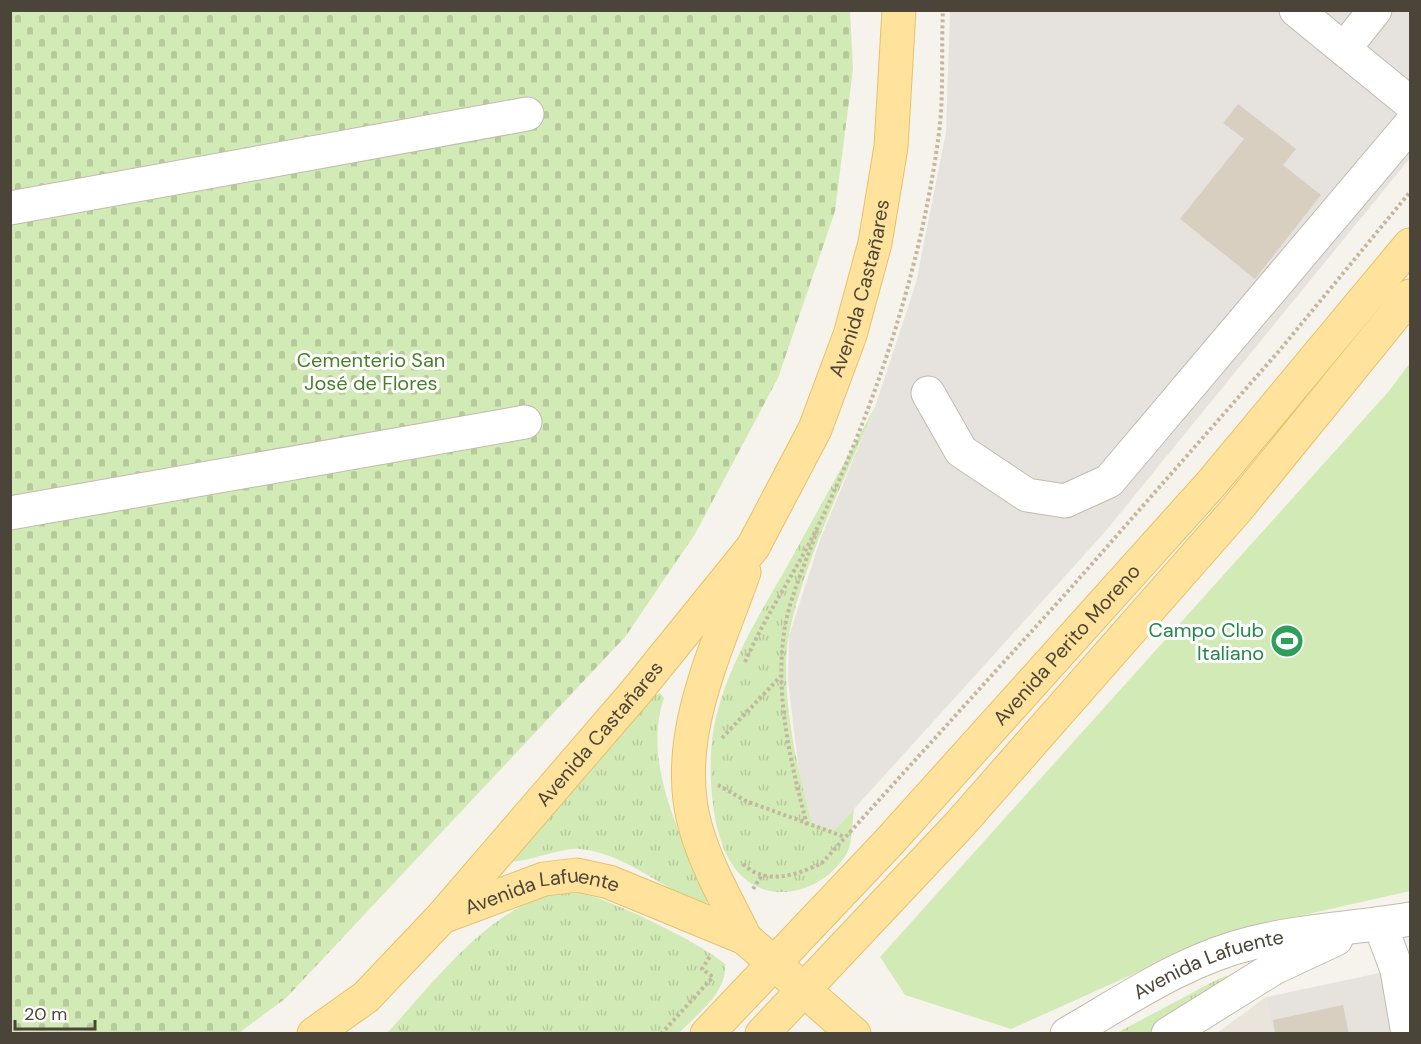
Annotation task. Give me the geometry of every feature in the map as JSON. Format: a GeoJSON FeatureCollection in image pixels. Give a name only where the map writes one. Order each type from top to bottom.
{"type":"FeatureCollection","features":[{"type":"Feature","properties":{"kind":"main road","name":"Avenida Castañares"},"geometry":{"type":"LineString","coordinates":[[745,938],[716,880],[696,828],[689,785],[690,740],[700,695],[753,548],[815,429],[850,335],[872,255],[891,147],[899,10]]}},
{"type":"Feature","properties":{"kind":"main road","name":"Avenida Perito Moreno"},"geometry":{"type":"LineString","coordinates":[[707,1034],[889,842],[1211,484],[1410,245]]}},
{"type":"Feature","properties":{"kind":"main road","name":"Avenida Perito Moreno"},"geometry":{"type":"LineString","coordinates":[[762,1034],[960,824],[1237,509],[1410,296]]}},
{"type":"Feature","properties":{"kind":"main road","name":"Avenida Castañares"},"geometry":{"type":"LineString","coordinates":[[442,917],[635,693],[753,548]]}},
{"type":"Feature","properties":{"kind":"main road","name":"Avenida Lafuente"},"geometry":{"type":"LineString","coordinates":[[314,1034],[366,997],[442,917],[544,879],[577,875],[609,882],[651,897],[745,938]]}},
{"type":"Feature","properties":{"kind":"main road"},"geometry":{"type":"LineString","coordinates":[[745,938],[805,988],[854,1034]]}},
{"type":"Feature","properties":{"kind":"main road","name":"Avenida Lafuente"},"geometry":{"type":"LineString","coordinates":[[343,1034],[366,997]]}},
{"type":"Feature","properties":{"kind":"street"},"geometry":{"type":"LineString","coordinates":[[1296,10],[1410,103]]}},
{"type":"Feature","properties":{"kind":"street"},"geometry":{"type":"LineString","coordinates":[[1344,50],[1375,10]]}},
{"type":"Feature","properties":{"kind":"street"},"geometry":{"type":"LineString","coordinates":[[10,208],[527,114]]}},
{"type":"Feature","properties":{"kind":"street"},"geometry":{"type":"LineString","coordinates":[[928,393],[961,451],[1027,495],[1065,501],[1108,481],[1410,125]]}},
{"type":"Feature","properties":{"kind":"street"},"geometry":{"type":"LineString","coordinates":[[10,513],[525,422]]}},
{"type":"Feature","properties":{"kind":"street"},"geometry":{"type":"LineString","coordinates":[[1384,923],[1397,969],[1408,1034]]}},
{"type":"Feature","properties":{"kind":"street","name":"Avenida Lafuente"},"geometry":{"type":"LineString","coordinates":[[1067,1034],[1165,978],[1208,958],[1251,943],[1384,923]]}},
{"type":"Feature","properties":{"kind":"street","name":"Avenida Lafuente"},"geometry":{"type":"LineString","coordinates":[[1168,1034],[1274,968],[1384,923]]}},
{"type":"Feature","properties":{"kind":"path"},"geometry":{"type":"LineString","coordinates":[[807,825],[792,766],[781,676],[786,625],[822,519],[877,386],[910,279],[939,132],[943,10]]}},
{"type":"Feature","properties":{"kind":"path"},"geometry":{"type":"LineString","coordinates":[[739,859],[744,866],[762,875],[783,877],[822,863],[1069,590],[1279,351],[1410,192]]}},
{"type":"Feature","properties":{"kind":"path"},"geometry":{"type":"LineString","coordinates":[[740,672],[758,633],[822,519]]}},
{"type":"Feature","properties":{"kind":"path"},"geometry":{"type":"LineString","coordinates":[[722,731],[719,740],[781,676]]}},
{"type":"Feature","properties":{"kind":"path"},"geometry":{"type":"LineString","coordinates":[[718,774],[720,795]]}},
{"type":"Feature","properties":{"kind":"path"},"geometry":{"type":"LineString","coordinates":[[718,785],[746,801],[845,837]]}},
{"type":"Feature","properties":{"kind":"shaded area"},"geometry":{"type":"Polygon","coordinates":[[[950,11],[1410,11],[1410,158],[1104,533],[835,830],[813,824],[800,780],[788,681],[789,636],[820,540],[875,407],[916,283],[946,132],[950,11]]]}},
{"type":"Feature","properties":{"kind":"shaded area"},"geometry":{"type":"Polygon","coordinates":[[[1403,968],[1410,1033],[1273,1033],[1266,997],[1403,968]]]}},
{"type":"Feature","properties":{"kind":"shaded area"},"geometry":{"type":"Polygon","coordinates":[[[1266,997],[1273,1033],[1217,1033],[1266,997]]]}},
{"type":"Feature","properties":{"kind":"green space","name":"Cementerio San José de Flores"},"geometry":{"type":"Polygon","coordinates":[[[10,11],[850,11],[853,69],[835,211],[778,378],[695,534],[625,637],[286,998],[239,1033],[11,1033],[10,11]]]}},
{"type":"Feature","properties":{"kind":"green space","name":"Campo Club Italiano"},"geometry":{"type":"Polygon","coordinates":[[[1410,363],[1410,891],[1225,933],[1011,1029],[905,995],[880,957],[1389,391],[1410,363]]]}},
{"type":"Feature","properties":{"kind":"green space"},"geometry":{"type":"Polygon","coordinates":[[[875,407],[815,548],[796,605],[787,655],[786,679],[791,730],[813,824],[835,830],[854,809],[850,844],[847,853],[836,867],[823,878],[809,887],[777,892],[761,888],[746,880],[734,867],[719,835],[711,774],[711,753],[716,717],[728,678],[745,641],[875,407]]]}},
{"type":"Feature","properties":{"kind":"green space"},"geometry":{"type":"Polygon","coordinates":[[[660,693],[664,698],[658,722],[661,772],[675,821],[703,891],[709,899],[705,904],[689,898],[629,865],[598,852],[572,849],[522,861],[509,861],[654,696],[660,693]]]}},
{"type":"Feature","properties":{"kind":"green space"},"geometry":{"type":"Polygon","coordinates":[[[559,892],[574,892],[614,904],[678,935],[714,956],[725,964],[725,974],[717,993],[679,1033],[386,1034],[443,970],[485,930],[508,914],[533,901],[559,892]]]}},
{"type":"Feature","properties":{"kind":"green space"},"geometry":{"type":"Polygon","coordinates":[[[1271,961],[1158,1033],[1115,1034],[1218,979],[1271,961]]]}},
{"type":"Feature","properties":{"kind":"building"},"geometry":{"type":"Polygon","coordinates":[[[1238,104],[1296,149],[1283,165],[1321,195],[1255,279],[1180,219],[1244,139],[1223,123],[1238,104]]]}},
{"type":"Feature","properties":{"kind":"building"},"geometry":{"type":"Polygon","coordinates":[[[1343,1005],[1349,1034],[1275,1034],[1273,1020],[1343,1005]]]}},
{"type":"Feature","properties":{"kind":"place","name":"Campo Club Italiano"},"geometry":{"type":"Point","coordinates":[1287,641]}}]}
